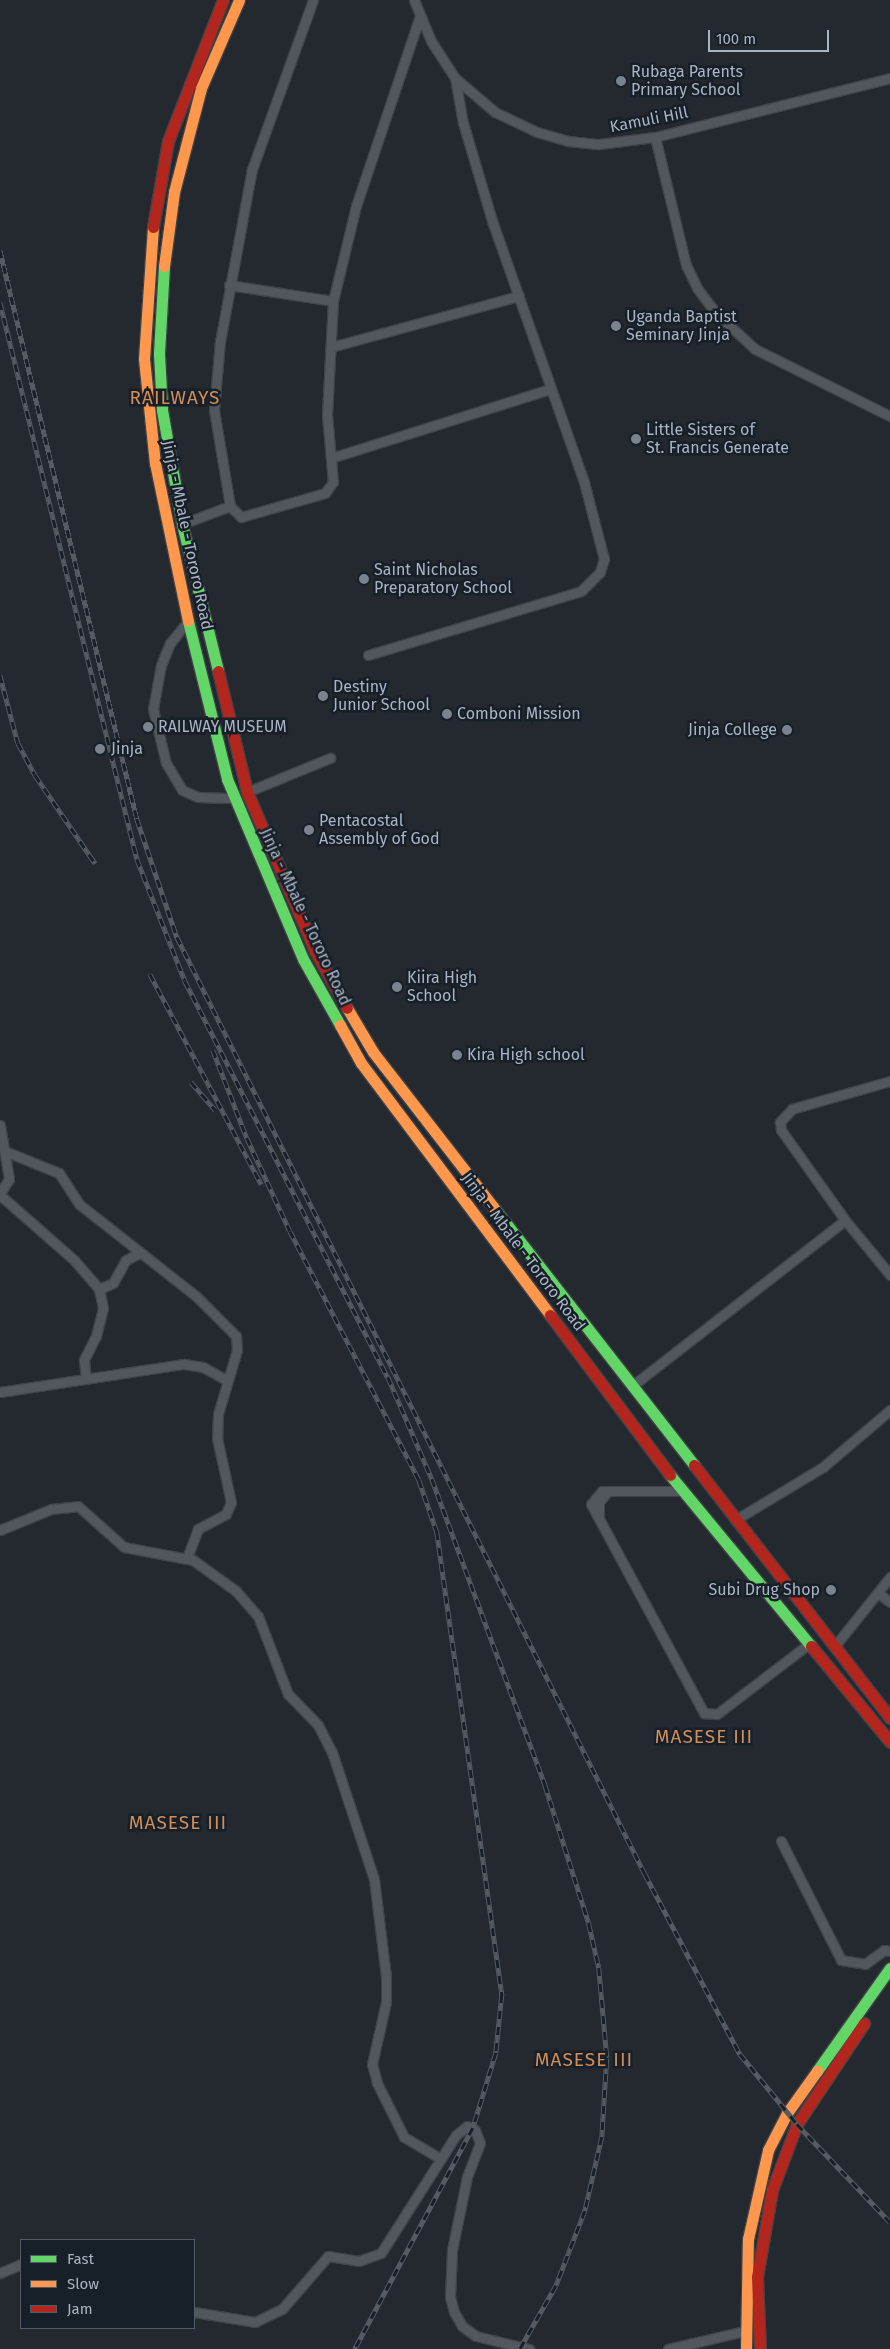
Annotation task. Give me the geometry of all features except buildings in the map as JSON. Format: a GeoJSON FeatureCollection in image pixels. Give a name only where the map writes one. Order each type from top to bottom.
{"type":"FeatureCollection","features":[{"type":"Feature","properties":{"kind":"highway","name":"Jinja - Mbale - Tororo Road"},"geometry":{"type":"LineString","coordinates":[[223,0],[168,141],[157,195],[147,278],[147,413],[188,622],[235,798],[303,959],[361,1063],[682,1491],[810,1643],[890,1742]]}},
{"type":"Feature","properties":{"kind":"highway","name":"Jinja - Mbale - Tororo Road"},"geometry":{"type":"LineString","coordinates":[[239,0],[201,88],[183,150],[166,239],[160,298],[162,401],[182,524],[247,792],[315,951],[373,1052],[890,1718]]}},
{"type":"Feature","properties":{"kind":"highway"},"geometry":{"type":"LineString","coordinates":[[746,2349],[744,2331],[748,2239],[768,2150],[787,2113],[890,1968]]}},
{"type":"Feature","properties":{"kind":"highway"},"geometry":{"type":"LineString","coordinates":[[760,2349],[757,2277],[772,2190],[797,2124],[890,1987]]}},
{"type":"Feature","properties":{"kind":"street"},"geometry":{"type":"LineString","coordinates":[[313,0],[252,169],[229,285],[214,410],[230,506],[241,517],[325,493],[333,482],[327,415],[333,301],[356,206],[420,16]]}},
{"type":"Feature","properties":{"kind":"street","name":"Kamuli Hill"},"geometry":{"type":"LineString","coordinates":[[414,0],[440,57],[455,78],[495,112],[537,132],[599,144],[655,137],[890,78]]}},
{"type":"Feature","properties":{"kind":"street"},"geometry":{"type":"LineString","coordinates":[[368,655],[581,591],[600,572],[604,559],[584,482],[518,296],[463,123],[455,78]]}},
{"type":"Feature","properties":{"kind":"street"},"geometry":{"type":"LineString","coordinates":[[655,137],[686,265],[697,288],[716,313],[755,349],[890,416]]}},
{"type":"Feature","properties":{"kind":"street"},"geometry":{"type":"LineString","coordinates":[[229,285],[333,301]]}},
{"type":"Feature","properties":{"kind":"street"},"geometry":{"type":"LineString","coordinates":[[331,347],[518,296]]}},
{"type":"Feature","properties":{"kind":"street"},"geometry":{"type":"LineString","coordinates":[[331,458],[550,389]]}},
{"type":"Feature","properties":{"kind":"street"},"geometry":{"type":"LineString","coordinates":[[182,524],[230,506]]}},
{"type":"Feature","properties":{"kind":"street"},"geometry":{"type":"LineString","coordinates":[[188,622],[170,643],[161,665],[153,709],[166,763],[182,790],[198,797],[235,798]]}},
{"type":"Feature","properties":{"kind":"street"},"geometry":{"type":"LineString","coordinates":[[247,792],[330,758]]}},
{"type":"Feature","properties":{"kind":"street"},"geometry":{"type":"LineString","coordinates":[[890,1081],[792,1109],[780,1122],[781,1130],[845,1220],[890,1275]]}},
{"type":"Feature","properties":{"kind":"street"},"geometry":{"type":"LineString","coordinates":[[0,1125],[7,1152],[9,1179],[14,1204]]}},
{"type":"Feature","properties":{"kind":"street"},"geometry":{"type":"LineString","coordinates":[[7,1152],[59,1173],[79,1204],[197,1297],[234,1332],[237,1350],[226,1380],[217,1438],[231,1502],[226,1514],[198,1529],[187,1556]]}},
{"type":"Feature","properties":{"kind":"street"},"geometry":{"type":"LineString","coordinates":[[9,1179],[0,1194],[14,1204],[90,1275],[99,1289],[103,1308],[96,1336],[84,1360],[86,1378]]}},
{"type":"Feature","properties":{"kind":"street"},"geometry":{"type":"LineString","coordinates":[[632,1386],[845,1220]]}},
{"type":"Feature","properties":{"kind":"street"},"geometry":{"type":"LineString","coordinates":[[99,1289],[113,1283],[126,1260],[139,1253]]}},
{"type":"Feature","properties":{"kind":"street"},"geometry":{"type":"LineString","coordinates":[[0,1392],[184,1364],[203,1367],[226,1380]]}},
{"type":"Feature","properties":{"kind":"street"},"geometry":{"type":"LineString","coordinates":[[735,1520],[823,1467],[890,1410]]}},
{"type":"Feature","properties":{"kind":"street"},"geometry":{"type":"LineString","coordinates":[[682,1491],[608,1491],[596,1493],[592,1498],[591,1504],[708,1716],[717,1714],[810,1643]]}},
{"type":"Feature","properties":{"kind":"street"},"geometry":{"type":"LineString","coordinates":[[0,1530],[51,1509],[78,1506],[124,1547],[135,1552],[187,1556],[248,1603],[258,1616],[288,1694],[318,1725],[332,1752],[374,1879],[386,1976],[386,2002],[372,2064],[377,2083],[404,2137],[441,2159]]}},
{"type":"Feature","properties":{"kind":"street"},"geometry":{"type":"LineString","coordinates":[[834,1647],[890,1578]]}},
{"type":"Feature","properties":{"kind":"street"},"geometry":{"type":"LineString","coordinates":[[878,1593],[890,1602]]}},
{"type":"Feature","properties":{"kind":"street"},"geometry":{"type":"LineString","coordinates":[[781,1841],[841,1960],[865,1964],[884,1950],[890,1951]]}},
{"type":"Feature","properties":{"kind":"street"},"geometry":{"type":"LineString","coordinates":[[195,2312],[255,2322],[282,2309],[328,2256],[372,2258],[386,2247],[441,2159],[463,2128],[475,2130],[480,2143],[467,2177],[452,2250],[450,2297],[454,2312],[462,2326],[476,2336],[529,2349]]}},
{"type":"Feature","properties":{"kind":"street"},"geometry":{"type":"LineString","coordinates":[[0,2273],[20,2264]]}},
{"type":"Feature","properties":{"kind":"street"},"geometry":{"type":"LineString","coordinates":[[668,2349],[744,2331]]}},
{"type":"Feature","properties":{"kind":"railway"},"geometry":{"type":"LineString","coordinates":[[0,250],[137,819],[177,937],[645,1874],[740,2054],[797,2124],[890,2222]]}},
{"type":"Feature","properties":{"kind":"railway"},"geometry":{"type":"LineString","coordinates":[[0,302],[137,859],[185,981],[388,1377],[432,1479],[545,1785],[589,1924],[599,1968],[607,2058],[602,2137],[585,2211],[556,2286],[520,2349]]}},
{"type":"Feature","properties":{"kind":"railway"},"geometry":{"type":"LineString","coordinates":[[0,675],[18,743],[35,775],[95,863]]}},
{"type":"Feature","properties":{"kind":"railway"},"geometry":{"type":"LineString","coordinates":[[150,974],[261,1184]]}},
{"type":"Feature","properties":{"kind":"railway"},"geometry":{"type":"LineString","coordinates":[[213,1050],[247,1138],[290,1231],[419,1480],[437,1532],[502,1995],[496,2053],[473,2128],[355,2349]]}},
{"type":"Feature","properties":{"kind":"railway"},"geometry":{"type":"LineString","coordinates":[[191,1082],[215,1110]]}},
{"type":"Feature","properties":{"kind":"traffic: fast"},"geometry":{"type":"LineString","coordinates":[[164,266],[159,354],[162,410],[182,524],[218,671]]}},
{"type":"Feature","properties":{"kind":"traffic: fast"},"geometry":{"type":"LineString","coordinates":[[188,621],[227,779],[303,959],[340,1025]]}},
{"type":"Feature","properties":{"kind":"traffic: fast"},"geometry":{"type":"LineString","coordinates":[[494,1208],[694,1465]]}},
{"type":"Feature","properties":{"kind":"traffic: fast"},"geometry":{"type":"LineString","coordinates":[[670,1475],[811,1646]]}},
{"type":"Feature","properties":{"kind":"traffic: fast"},"geometry":{"type":"LineString","coordinates":[[817,2071],[890,1968]]}},
{"type":"Feature","properties":{"kind":"traffic: slow"},"geometry":{"type":"LineString","coordinates":[[164,266],[174,192],[201,88],[239,0]]}},
{"type":"Feature","properties":{"kind":"traffic: slow"},"geometry":{"type":"LineString","coordinates":[[153,227],[144,359],[155,463],[188,621]]}},
{"type":"Feature","properties":{"kind":"traffic: slow"},"geometry":{"type":"LineString","coordinates":[[347,1008],[373,1052],[494,1208]]}},
{"type":"Feature","properties":{"kind":"traffic: slow"},"geometry":{"type":"LineString","coordinates":[[340,1025],[361,1063],[550,1315]]}},
{"type":"Feature","properties":{"kind":"traffic: slow"},"geometry":{"type":"LineString","coordinates":[[746,2349],[748,2239],[768,2150],[787,2113],[817,2071]]}},
{"type":"Feature","properties":{"kind":"traffic: jam"},"geometry":{"type":"LineString","coordinates":[[153,227],[168,141],[223,0]]}},
{"type":"Feature","properties":{"kind":"traffic: jam"},"geometry":{"type":"LineString","coordinates":[[218,671],[247,792],[315,951],[347,1008]]}},
{"type":"Feature","properties":{"kind":"traffic: jam"},"geometry":{"type":"LineString","coordinates":[[550,1315],[670,1475]]}},
{"type":"Feature","properties":{"kind":"traffic: jam"},"geometry":{"type":"LineString","coordinates":[[694,1465],[890,1718]]}},
{"type":"Feature","properties":{"kind":"traffic: jam"},"geometry":{"type":"LineString","coordinates":[[811,1646],[890,1742]]}},
{"type":"Feature","properties":{"kind":"traffic: jam"},"geometry":{"type":"LineString","coordinates":[[760,2349],[757,2277],[772,2190],[797,2124],[864,2023]]}},
{"type":"Feature","properties":{"kind":"place","name":"Rubaga Parents Primary School"},"geometry":{"type":"Point","coordinates":[621,81]}},
{"type":"Feature","properties":{"kind":"place","name":"Uganda Baptist Seminary Jinja"},"geometry":{"type":"Point","coordinates":[616,326]}},
{"type":"Feature","properties":{"kind":"place","name":"Little Sisters of St. Francis Generate"},"geometry":{"type":"Point","coordinates":[636,439]}},
{"type":"Feature","properties":{"kind":"place","name":"Saint Nicholas Preparatory School"},"geometry":{"type":"Point","coordinates":[364,579]}},
{"type":"Feature","properties":{"kind":"place","name":"Destiny Junior School"},"geometry":{"type":"Point","coordinates":[323,696]}},
{"type":"Feature","properties":{"kind":"place","name":"Comboni Mission"},"geometry":{"type":"Point","coordinates":[447,714]}},
{"type":"Feature","properties":{"kind":"place","name":"RAILWAY MUSEUM"},"geometry":{"type":"Point","coordinates":[148,727]}},
{"type":"Feature","properties":{"kind":"place","name":"Jinja College"},"geometry":{"type":"Point","coordinates":[787,730]}},
{"type":"Feature","properties":{"kind":"place","name":"Jinja"},"geometry":{"type":"Point","coordinates":[100,749]}},
{"type":"Feature","properties":{"kind":"place","name":"Pentacostal Assembly of God"},"geometry":{"type":"Point","coordinates":[309,830]}},
{"type":"Feature","properties":{"kind":"place","name":"Kiira High School"},"geometry":{"type":"Point","coordinates":[397,987]}},
{"type":"Feature","properties":{"kind":"place","name":"Kira High school"},"geometry":{"type":"Point","coordinates":[457,1055]}},
{"type":"Feature","properties":{"kind":"place","name":"Subi Drug Shop"},"geometry":{"type":"Point","coordinates":[831,1590]}},
{"type":"Feature","properties":{"kind":"district","name":"RAILWAYS"},"geometry":{"type":"Point","coordinates":[175,398]}},
{"type":"Feature","properties":{"kind":"district","name":"MASESE III"},"geometry":{"type":"Point","coordinates":[704,1737]}},
{"type":"Feature","properties":{"kind":"district","name":"MASESE III"},"geometry":{"type":"Point","coordinates":[178,1823]}},
{"type":"Feature","properties":{"kind":"district","name":"MASESE III"},"geometry":{"type":"Point","coordinates":[584,2060]}}]}
